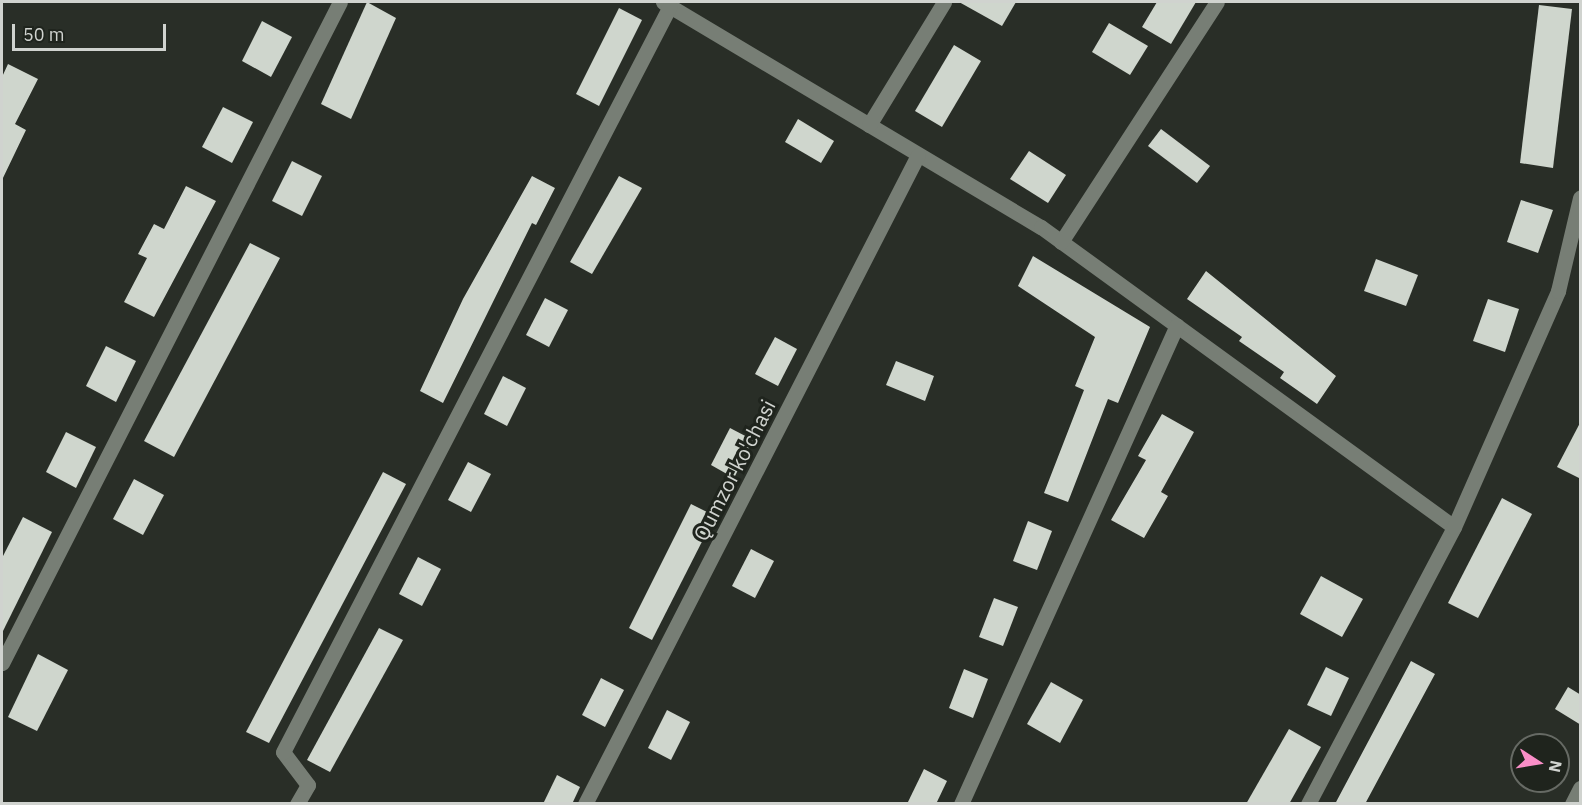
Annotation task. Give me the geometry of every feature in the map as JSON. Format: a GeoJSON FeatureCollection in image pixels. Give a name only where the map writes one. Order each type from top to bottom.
{"type":"FeatureCollection","features":[{"type":"Feature","properties":{"kind":"street"},"geometry":{"type":"LineString","coordinates":[[2,663],[340,2]]}},
{"type":"Feature","properties":{"kind":"street"},"geometry":{"type":"LineString","coordinates":[[869,124],[944,2]]}},
{"type":"Feature","properties":{"kind":"street"},"geometry":{"type":"LineString","coordinates":[[1061,242],[1217,2]]}},
{"type":"Feature","properties":{"kind":"street"},"geometry":{"type":"LineString","coordinates":[[297,804],[309,785],[283,752],[666,4],[869,124],[1061,242],[1454,527]]}},
{"type":"Feature","properties":{"kind":"street","name":"Qumzor ko'chasi"},"geometry":{"type":"LineString","coordinates":[[585,804],[918,155]]}},
{"type":"Feature","properties":{"kind":"street"},"geometry":{"type":"LineString","coordinates":[[1308,804],[1454,527],[1558,291],[1581,198]]}},
{"type":"Feature","properties":{"kind":"street"},"geometry":{"type":"LineString","coordinates":[[961,804],[1177,325]]}},
{"type":"Feature","properties":{"kind":"street"},"geometry":{"type":"LineString","coordinates":[[1572,804],[1581,788]]}},
{"type":"Feature","properties":{"kind":"building"},"geometry":{"type":"Polygon","coordinates":[[[367,2],[396,18],[351,119],[321,104],[367,2]]]}},
{"type":"Feature","properties":{"kind":"building"},"geometry":{"type":"Polygon","coordinates":[[[959,2],[1016,2],[1002,26],[959,2]]]}},
{"type":"Feature","properties":{"kind":"building"},"geometry":{"type":"Polygon","coordinates":[[[1157,2],[1196,2],[1171,44],[1142,27],[1157,2]]]}},
{"type":"Feature","properties":{"kind":"building"},"geometry":{"type":"Polygon","coordinates":[[[1539,5],[1572,9],[1553,168],[1520,163],[1539,5]]]}},
{"type":"Feature","properties":{"kind":"building"},"geometry":{"type":"Polygon","coordinates":[[[619,8],[642,20],[599,106],[576,94],[619,8]]]}},
{"type":"Feature","properties":{"kind":"building"},"geometry":{"type":"Polygon","coordinates":[[[262,21],[292,37],[271,77],[242,61],[262,21]]]}},
{"type":"Feature","properties":{"kind":"building"},"geometry":{"type":"Polygon","coordinates":[[[1109,23],[1148,46],[1130,75],[1092,52],[1109,23]]]}},
{"type":"Feature","properties":{"kind":"building"},"geometry":{"type":"Polygon","coordinates":[[[954,45],[981,61],[942,127],[915,111],[954,45]]]}},
{"type":"Feature","properties":{"kind":"building"},"geometry":{"type":"Polygon","coordinates":[[[8,64],[38,79],[15,124],[26,130],[2,180],[2,77],[8,64]]]}},
{"type":"Feature","properties":{"kind":"building"},"geometry":{"type":"Polygon","coordinates":[[[223,107],[253,122],[232,163],[202,147],[223,107]]]}},
{"type":"Feature","properties":{"kind":"building"},"geometry":{"type":"Polygon","coordinates":[[[798,119],[834,141],[821,163],[785,142],[798,119]]]}},
{"type":"Feature","properties":{"kind":"building"},"geometry":{"type":"Polygon","coordinates":[[[1161,129],[1210,166],[1197,183],[1148,146],[1161,129]]]}},
{"type":"Feature","properties":{"kind":"building"},"geometry":{"type":"Polygon","coordinates":[[[1029,151],[1066,175],[1048,203],[1010,179],[1029,151]]]}},
{"type":"Feature","properties":{"kind":"building"},"geometry":{"type":"Polygon","coordinates":[[[292,161],[322,176],[302,216],[272,201],[292,161]]]}},
{"type":"Feature","properties":{"kind":"building"},"geometry":{"type":"Polygon","coordinates":[[[532,176],[555,188],[536,225],[532,223],[443,403],[420,391],[463,299],[532,176]]]}},
{"type":"Feature","properties":{"kind":"building"},"geometry":{"type":"Polygon","coordinates":[[[619,176],[642,188],[592,274],[570,262],[619,176]]]}},
{"type":"Feature","properties":{"kind":"building"},"geometry":{"type":"Polygon","coordinates":[[[186,186],[216,201],[154,317],[124,302],[147,258],[138,254],[154,224],[164,229],[186,186]]]}},
{"type":"Feature","properties":{"kind":"building"},"geometry":{"type":"Polygon","coordinates":[[[1521,200],[1553,210],[1538,253],[1507,242],[1521,200]]]}},
{"type":"Feature","properties":{"kind":"building"},"geometry":{"type":"Polygon","coordinates":[[[250,243],[280,258],[174,457],[144,441],[250,243]]]}},
{"type":"Feature","properties":{"kind":"building"},"geometry":{"type":"Polygon","coordinates":[[[1033,256],[1150,327],[1118,403],[1108,399],[1068,502],[1044,493],[1084,390],[1075,386],[1095,337],[1018,286],[1033,256]]]}},
{"type":"Feature","properties":{"kind":"building"},"geometry":{"type":"Polygon","coordinates":[[[1376,259],[1418,275],[1406,306],[1364,291],[1376,259]]]}},
{"type":"Feature","properties":{"kind":"building"},"geometry":{"type":"Polygon","coordinates":[[[1206,271],[1336,376],[1317,404],[1280,378],[1284,372],[1239,341],[1242,337],[1187,299],[1206,271]]]}},
{"type":"Feature","properties":{"kind":"building"},"geometry":{"type":"Polygon","coordinates":[[[545,298],[568,310],[549,347],[526,335],[545,298]]]}},
{"type":"Feature","properties":{"kind":"building"},"geometry":{"type":"Polygon","coordinates":[[[1488,299],[1519,309],[1505,352],[1473,341],[1488,299]]]}},
{"type":"Feature","properties":{"kind":"building"},"geometry":{"type":"Polygon","coordinates":[[[775,337],[797,349],[778,386],[755,374],[775,337]]]}},
{"type":"Feature","properties":{"kind":"building"},"geometry":{"type":"Polygon","coordinates":[[[106,346],[136,361],[116,402],[86,386],[106,346]]]}},
{"type":"Feature","properties":{"kind":"building"},"geometry":{"type":"Polygon","coordinates":[[[896,361],[934,376],[925,401],[886,385],[896,361]]]}},
{"type":"Feature","properties":{"kind":"building"},"geometry":{"type":"Polygon","coordinates":[[[503,376],[526,388],[507,426],[484,414],[503,376]]]}},
{"type":"Feature","properties":{"kind":"building"},"geometry":{"type":"Polygon","coordinates":[[[1162,414],[1194,432],[1161,492],[1168,496],[1144,538],[1111,520],[1146,460],[1138,456],[1162,414]]]}},
{"type":"Feature","properties":{"kind":"building"},"geometry":{"type":"Polygon","coordinates":[[[1581,421],[1581,479],[1557,467],[1581,421]]]}},
{"type":"Feature","properties":{"kind":"building"},"geometry":{"type":"Polygon","coordinates":[[[730,428],[753,440],[734,478],[711,465],[730,428]]]}},
{"type":"Feature","properties":{"kind":"building"},"geometry":{"type":"Polygon","coordinates":[[[66,432],[96,447],[76,488],[46,472],[66,432]]]}},
{"type":"Feature","properties":{"kind":"building"},"geometry":{"type":"Polygon","coordinates":[[[468,462],[491,474],[471,512],[448,500],[468,462]]]}},
{"type":"Feature","properties":{"kind":"building"},"geometry":{"type":"Polygon","coordinates":[[[383,472],[406,484],[269,743],[246,732],[383,472]]]}},
{"type":"Feature","properties":{"kind":"building"},"geometry":{"type":"Polygon","coordinates":[[[134,479],[164,495],[143,535],[113,519],[134,479]]]}},
{"type":"Feature","properties":{"kind":"building"},"geometry":{"type":"Polygon","coordinates":[[[1502,498],[1532,514],[1478,618],[1448,603],[1502,498]]]}},
{"type":"Feature","properties":{"kind":"building"},"geometry":{"type":"Polygon","coordinates":[[[691,504],[715,516],[652,640],[629,628],[691,504]]]}},
{"type":"Feature","properties":{"kind":"building"},"geometry":{"type":"Polygon","coordinates":[[[23,517],[52,532],[2,633],[2,558],[23,517]]]}},
{"type":"Feature","properties":{"kind":"building"},"geometry":{"type":"Polygon","coordinates":[[[1028,521],[1052,531],[1037,570],[1013,561],[1028,521]]]}},
{"type":"Feature","properties":{"kind":"building"},"geometry":{"type":"Polygon","coordinates":[[[751,549],[774,561],[755,598],[732,586],[751,549]]]}},
{"type":"Feature","properties":{"kind":"building"},"geometry":{"type":"Polygon","coordinates":[[[418,557],[441,569],[422,606],[399,594],[418,557]]]}},
{"type":"Feature","properties":{"kind":"building"},"geometry":{"type":"Polygon","coordinates":[[[1321,576],[1363,599],[1342,637],[1300,614],[1321,576]]]}},
{"type":"Feature","properties":{"kind":"building"},"geometry":{"type":"Polygon","coordinates":[[[994,598],[1018,607],[1003,646],[979,637],[994,598]]]}},
{"type":"Feature","properties":{"kind":"building"},"geometry":{"type":"Polygon","coordinates":[[[379,628],[403,640],[330,772],[307,760],[379,628]]]}},
{"type":"Feature","properties":{"kind":"building"},"geometry":{"type":"Polygon","coordinates":[[[38,654],[68,670],[37,731],[8,717],[38,654]]]}},
{"type":"Feature","properties":{"kind":"building"},"geometry":{"type":"Polygon","coordinates":[[[1411,661],[1435,674],[1365,804],[1335,804],[1411,661]]]}},
{"type":"Feature","properties":{"kind":"building"},"geometry":{"type":"Polygon","coordinates":[[[1326,667],[1349,678],[1331,716],[1307,705],[1326,667]]]}},
{"type":"Feature","properties":{"kind":"building"},"geometry":{"type":"Polygon","coordinates":[[[964,669],[988,679],[973,718],[949,708],[964,669]]]}},
{"type":"Feature","properties":{"kind":"building"},"geometry":{"type":"Polygon","coordinates":[[[601,678],[624,690],[605,727],[582,715],[601,678]]]}},
{"type":"Feature","properties":{"kind":"building"},"geometry":{"type":"Polygon","coordinates":[[[1051,682],[1083,700],[1060,743],[1027,724],[1051,682]]]}},
{"type":"Feature","properties":{"kind":"building"},"geometry":{"type":"Polygon","coordinates":[[[1568,687],[1581,695],[1581,725],[1555,709],[1568,687]]]}},
{"type":"Feature","properties":{"kind":"building"},"geometry":{"type":"Polygon","coordinates":[[[667,710],[690,722],[671,760],[648,748],[667,710]]]}},
{"type":"Feature","properties":{"kind":"building"},"geometry":{"type":"Polygon","coordinates":[[[1289,729],[1321,747],[1289,804],[1246,804],[1289,729]]]}},
{"type":"Feature","properties":{"kind":"building"},"geometry":{"type":"Polygon","coordinates":[[[924,769],[947,781],[936,804],[907,804],[924,769]]]}},
{"type":"Feature","properties":{"kind":"building"},"geometry":{"type":"Polygon","coordinates":[[[557,775],[580,787],[572,804],[543,804],[557,775]]]}}]}
